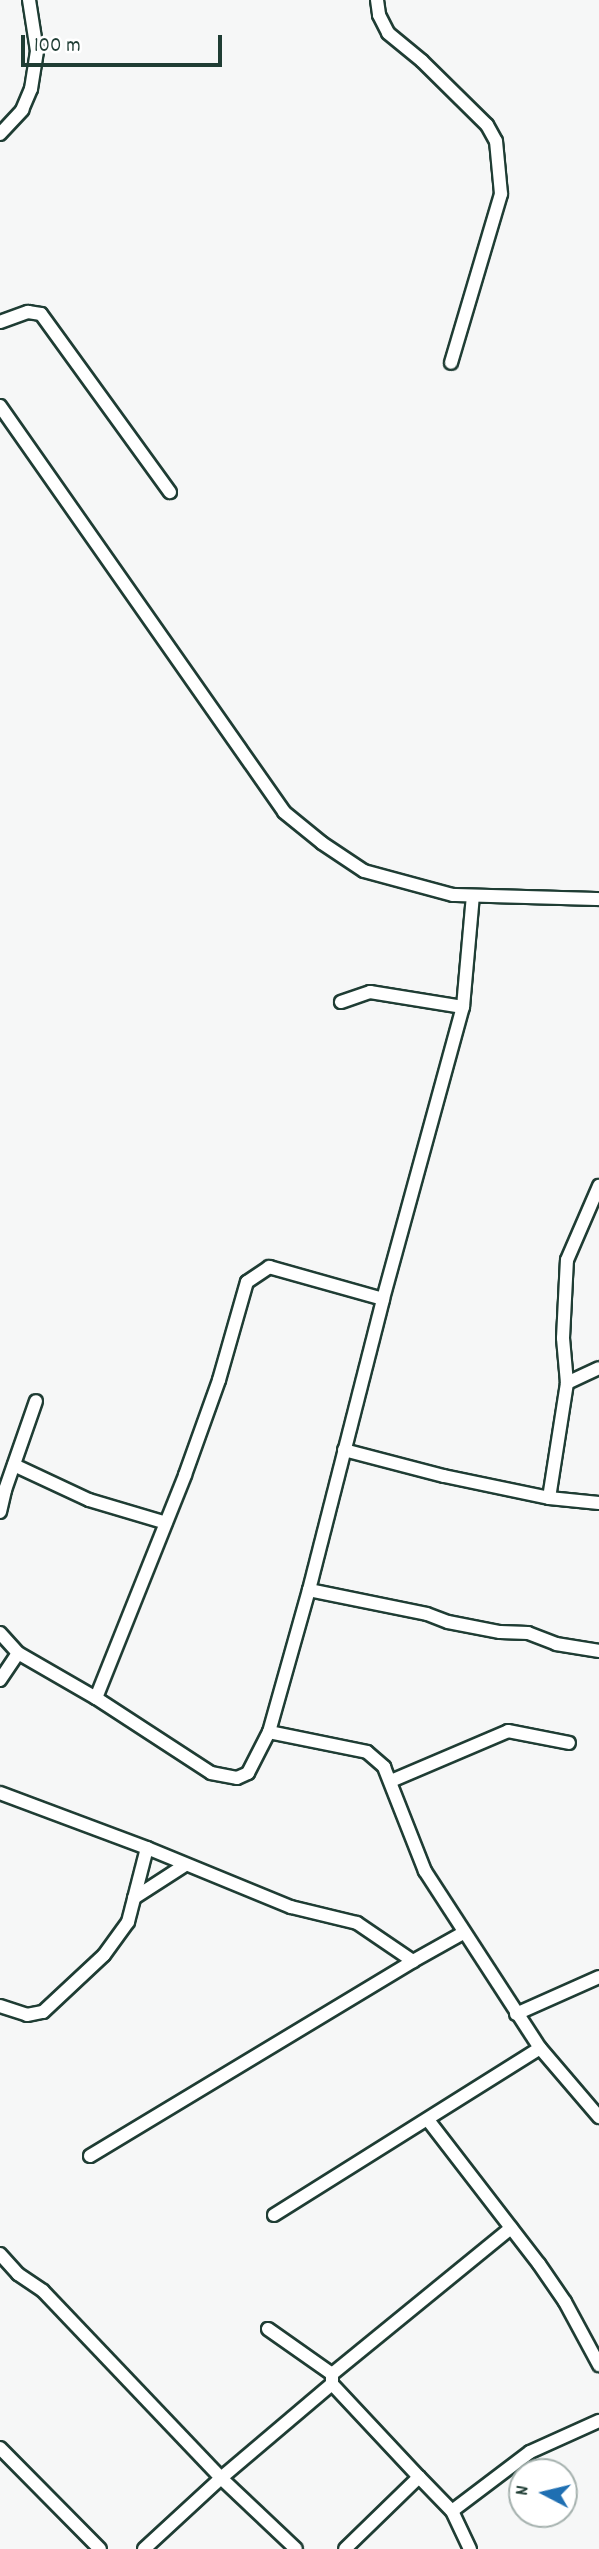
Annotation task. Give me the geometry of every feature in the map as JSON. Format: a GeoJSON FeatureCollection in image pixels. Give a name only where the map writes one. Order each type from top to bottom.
{"type":"FeatureCollection","features":[{"type":"Feature","properties":{"kind":"street"},"geometry":{"type":"LineString","coordinates":[[0,134],[22,110],[31,89],[37,51],[29,0]]}},
{"type":"Feature","properties":{"kind":"street"},"geometry":{"type":"LineString","coordinates":[[377,0],[388,33],[430,68],[486,125],[496,141],[501,194],[451,363]]}},
{"type":"Feature","properties":{"kind":"street"},"geometry":{"type":"LineString","coordinates":[[0,322],[28,312],[41,314],[170,492]]}},
{"type":"Feature","properties":{"kind":"street"},"geometry":{"type":"LineString","coordinates":[[0,406],[284,812],[322,843],[364,871],[453,895],[599,900]]}},
{"type":"Feature","properties":{"kind":"street"},"geometry":{"type":"LineString","coordinates":[[0,1633],[18,1653],[96,1698],[223,1778],[237,1779],[248,1773],[269,1732],[309,1590],[383,1299],[463,1007],[473,896]]}},
{"type":"Feature","properties":{"kind":"street"},"geometry":{"type":"LineString","coordinates":[[341,1002],[370,992],[463,1007]]}},
{"type":"Feature","properties":{"kind":"street"},"geometry":{"type":"LineString","coordinates":[[549,1498],[567,1383],[563,1338],[568,1260],[599,1186]]}},
{"type":"Feature","properties":{"kind":"street"},"geometry":{"type":"LineString","coordinates":[[96,1698],[166,1523],[219,1380],[247,1282],[269,1267],[383,1299]]}},
{"type":"Feature","properties":{"kind":"street"},"geometry":{"type":"LineString","coordinates":[[567,1383],[599,1368]]}},
{"type":"Feature","properties":{"kind":"street"},"geometry":{"type":"LineString","coordinates":[[0,1513],[36,1401]]}},
{"type":"Feature","properties":{"kind":"street"},"geometry":{"type":"LineString","coordinates":[[344,1450],[444,1476],[549,1498],[599,1503]]}},
{"type":"Feature","properties":{"kind":"street"},"geometry":{"type":"LineString","coordinates":[[14,1465],[89,1500],[166,1523]]}},
{"type":"Feature","properties":{"kind":"street"},"geometry":{"type":"LineString","coordinates":[[309,1590],[427,1614],[448,1622],[500,1632],[528,1633],[556,1644],[599,1651]]}},
{"type":"Feature","properties":{"kind":"street"},"geometry":{"type":"LineString","coordinates":[[0,1680],[18,1653]]}},
{"type":"Feature","properties":{"kind":"street"},"geometry":{"type":"LineString","coordinates":[[391,1781],[500,1733],[517,1731],[569,1743]]}},
{"type":"Feature","properties":{"kind":"street"},"geometry":{"type":"LineString","coordinates":[[269,1732],[367,1752],[384,1767],[425,1871],[540,2048],[599,2117]]}},
{"type":"Feature","properties":{"kind":"street"},"geometry":{"type":"LineString","coordinates":[[0,1793],[291,1906],[357,1923],[413,1961]]}},
{"type":"Feature","properties":{"kind":"street"},"geometry":{"type":"LineString","coordinates":[[0,2006],[27,2015],[43,2012],[117,1939],[128,1922],[147,1848]]}},
{"type":"Feature","properties":{"kind":"street"},"geometry":{"type":"LineString","coordinates":[[134,1898],[185,1865]]}},
{"type":"Feature","properties":{"kind":"street"},"geometry":{"type":"LineString","coordinates":[[90,2156],[413,1961],[464,1934]]}},
{"type":"Feature","properties":{"kind":"street"},"geometry":{"type":"LineString","coordinates":[[516,2014],[599,1977]]}},
{"type":"Feature","properties":{"kind":"street"},"geometry":{"type":"LineString","coordinates":[[274,2215],[540,2048]]}},
{"type":"Feature","properties":{"kind":"street"},"geometry":{"type":"LineString","coordinates":[[428,2120],[565,2302],[599,2365]]}},
{"type":"Feature","properties":{"kind":"street"},"geometry":{"type":"LineString","coordinates":[[144,2549],[332,2379],[511,2228]]}},
{"type":"Feature","properties":{"kind":"street"},"geometry":{"type":"LineString","coordinates":[[0,2253],[18,2274],[43,2291],[220,2478],[296,2549]]}},
{"type":"Feature","properties":{"kind":"street"},"geometry":{"type":"LineString","coordinates":[[268,2329],[332,2379],[452,2511],[470,2549]]}},
{"type":"Feature","properties":{"kind":"street"},"geometry":{"type":"LineString","coordinates":[[452,2511],[530,2452],[599,2421]]}},
{"type":"Feature","properties":{"kind":"street"},"geometry":{"type":"LineString","coordinates":[[0,2448],[100,2549]]}},
{"type":"Feature","properties":{"kind":"street"},"geometry":{"type":"LineString","coordinates":[[345,2549],[419,2477]]}}]}
